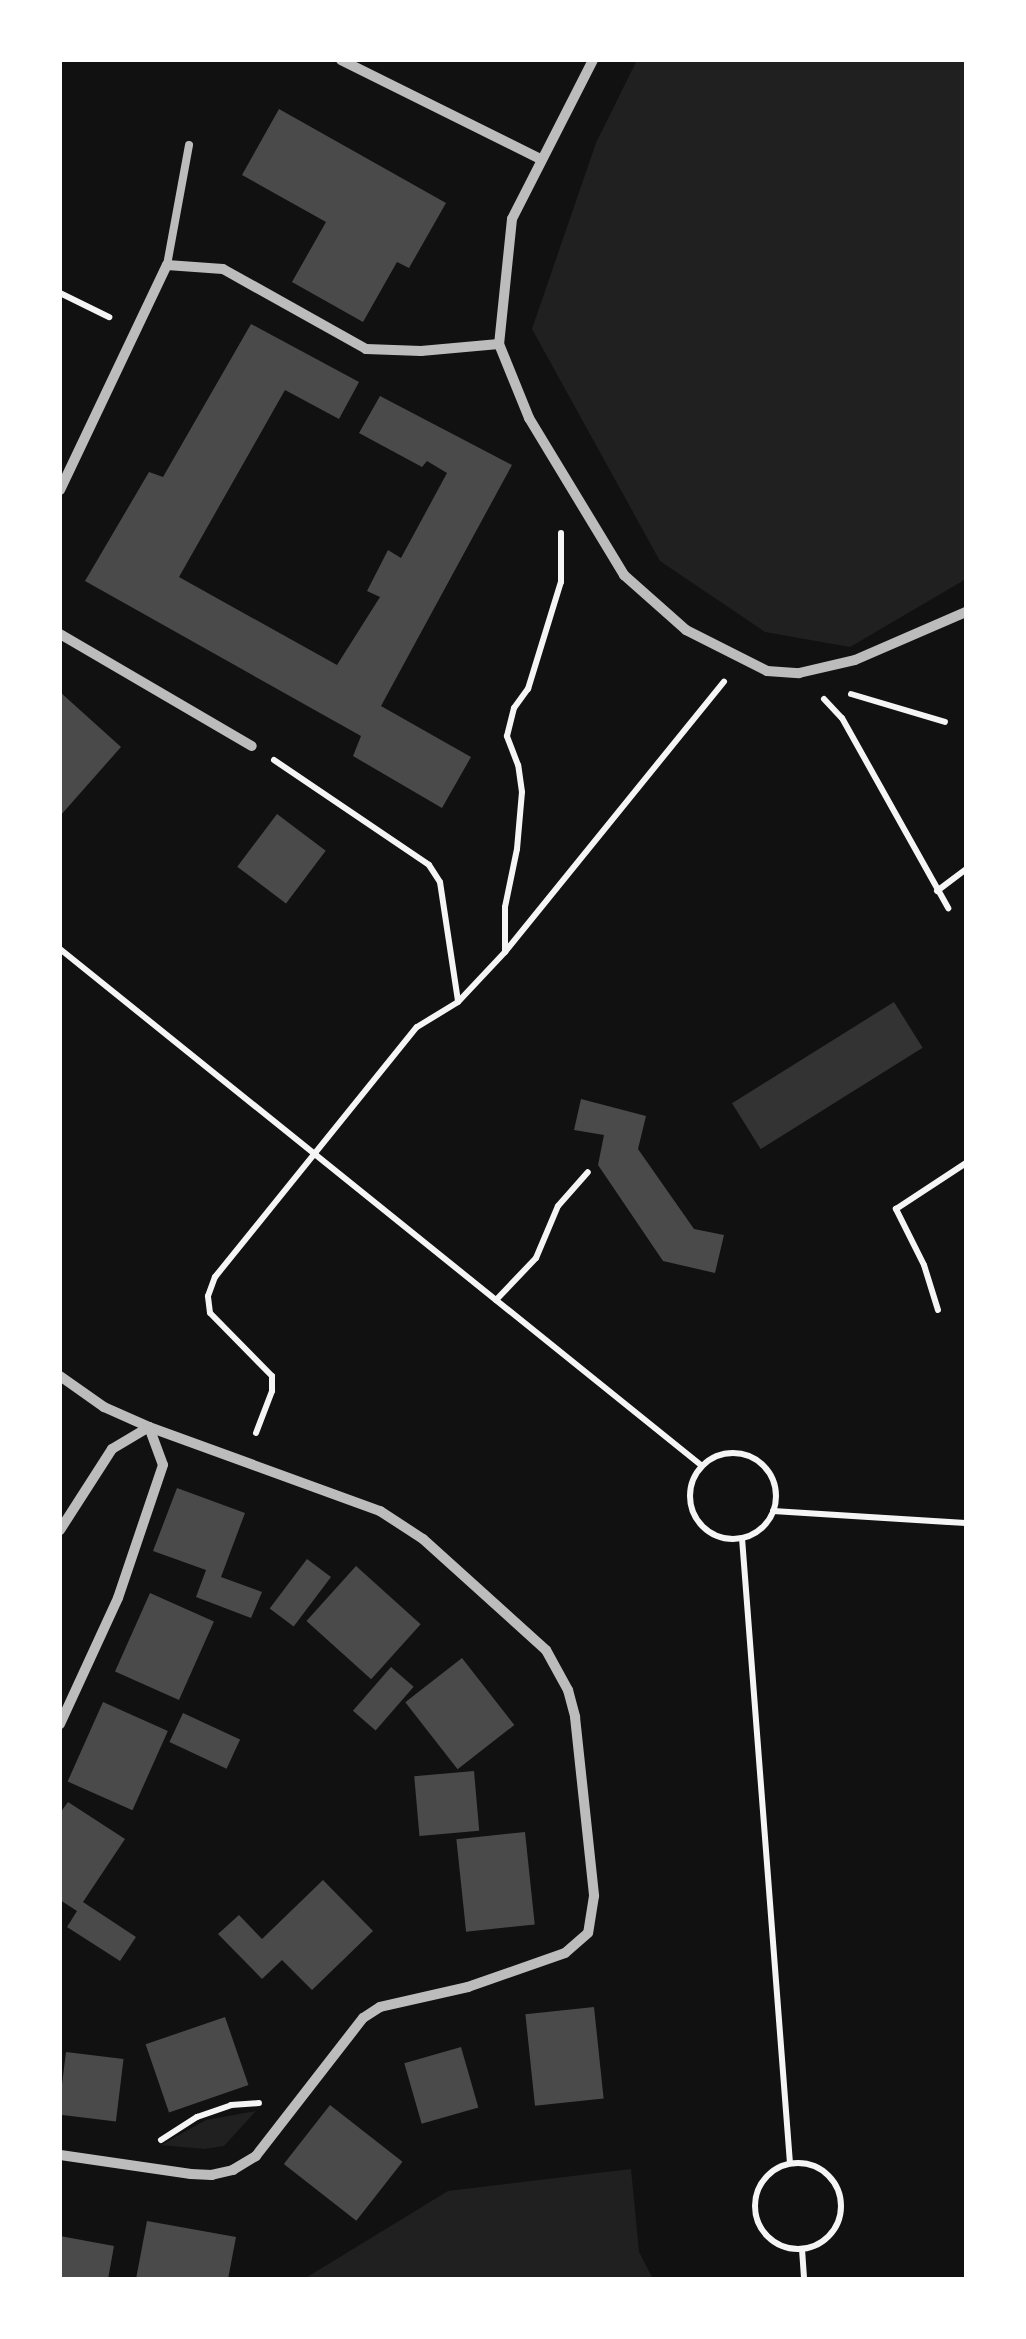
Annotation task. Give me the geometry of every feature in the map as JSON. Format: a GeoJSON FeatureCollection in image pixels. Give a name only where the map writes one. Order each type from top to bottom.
{"type":"FeatureCollection","features":[{"type":"Feature","properties":{"kind":"street"},"geometry":{"type":"LineString","coordinates":[[341,60],[540,159]]}},
{"type":"Feature","properties":{"kind":"street"},"geometry":{"type":"LineString","coordinates":[[593,60],[512,218],[499,344],[529,418],[624,575],[686,630],[767,671],[799,673],[855,660],[966,612]]}},
{"type":"Feature","properties":{"kind":"street"},"geometry":{"type":"LineString","coordinates":[[60,490],[167,265],[223,270],[366,348],[422,351],[499,344]]}},
{"type":"Feature","properties":{"kind":"street"},"geometry":{"type":"LineString","coordinates":[[60,634],[252,746]]}},
{"type":"Feature","properties":{"kind":"street"},"geometry":{"type":"LineString","coordinates":[[60,1376],[104,1407],[149,1428],[380,1511],[423,1540],[546,1650],[568,1690],[575,1717],[594,1896],[588,1933],[565,1953],[468,1987],[380,2007],[362,2018],[256,2156],[233,2170],[212,2176],[60,2155]]}},
{"type":"Feature","properties":{"kind":"street"},"geometry":{"type":"LineString","coordinates":[[60,1530],[112,1448],[149,1428]]}},
{"type":"Feature","properties":{"kind":"street"},"geometry":{"type":"LineString","coordinates":[[60,1724],[118,1598],[163,1465],[149,1428]]}},
{"type":"Feature","properties":{"kind":"lane"},"geometry":{"type":"LineString","coordinates":[[167,265],[189,146]]}},
{"type":"Feature","properties":{"kind":"path"},"geometry":{"type":"LineString","coordinates":[[60,294],[137,331]]}},
{"type":"Feature","properties":{"kind":"path"},"geometry":{"type":"LineString","coordinates":[[504,952],[505,907],[518,849],[522,792],[518,765],[507,736],[514,708],[528,689],[560,582],[561,525]]}},
{"type":"Feature","properties":{"kind":"path"},"geometry":{"type":"LineString","coordinates":[[246,1462],[272,1391],[272,1376],[257,1356],[220,1329],[210,1314],[208,1296],[215,1277],[417,1027],[458,1002],[504,952],[612,814],[676,744],[741,661]]}},
{"type":"Feature","properties":{"kind":"path"},"geometry":{"type":"LineString","coordinates":[[799,673],[856,696],[945,722]]}},
{"type":"Feature","properties":{"kind":"path"},"geometry":{"type":"LineString","coordinates":[[799,673],[842,718],[948,908]]}},
{"type":"Feature","properties":{"kind":"path"},"geometry":{"type":"LineString","coordinates":[[252,746],[429,865],[440,882],[458,1002]]}},
{"type":"Feature","properties":{"kind":"path"},"geometry":{"type":"LineString","coordinates":[[937,891],[966,869]]}},
{"type":"Feature","properties":{"kind":"path"},"geometry":{"type":"LineString","coordinates":[[60,949],[702,1466]]}},
{"type":"Feature","properties":{"kind":"path"},"geometry":{"type":"LineString","coordinates":[[938,1310],[924,1265],[896,1208],[966,1163]]}},
{"type":"Feature","properties":{"kind":"path"},"geometry":{"type":"LineString","coordinates":[[496,1300],[536,1258],[558,1206],[588,1172]]}},
{"type":"Feature","properties":{"kind":"path"},"geometry":{"type":"LineString","coordinates":[[730,1453],[757,1460],[774,1483],[773,1511],[766,1524],[742,1538],[714,1535],[694,1516],[690,1488],[702,1466],[730,1453]]}},
{"type":"Feature","properties":{"kind":"path"},"geometry":{"type":"LineString","coordinates":[[773,1511],[966,1523]]}},
{"type":"Feature","properties":{"kind":"path"},"geometry":{"type":"LineString","coordinates":[[742,1538],[790,2164]]}},
{"type":"Feature","properties":{"kind":"path"},"geometry":{"type":"LineString","coordinates":[[131,2165],[175,2128],[214,2111],[258,2103],[290,2112]]}},
{"type":"Feature","properties":{"kind":"path"},"geometry":{"type":"LineString","coordinates":[[790,2164],[817,2167],[828,2174],[841,2198],[837,2225],[828,2237],[802,2249],[774,2242],[757,2219],[755,2204],[765,2178],[790,2164]]}},
{"type":"Feature","properties":{"kind":"path"},"geometry":{"type":"LineString","coordinates":[[802,2249],[804,2279]]}},
{"type":"Feature","properties":{"kind":"shaded area"},"geometry":{"type":"Polygon","coordinates":[[[637,60],[966,60],[966,579],[850,647],[765,632],[660,561],[532,329],[596,143],[637,60]]]}},
{"type":"Feature","properties":{"kind":"shaded area"},"geometry":{"type":"Polygon","coordinates":[[[894,1002],[923,1048],[761,1149],[732,1103],[894,1002]]]}},
{"type":"Feature","properties":{"kind":"shaded area"},"geometry":{"type":"Polygon","coordinates":[[[256,2111],[224,2146],[204,2149],[161,2145],[206,2120],[256,2111]]]}},
{"type":"Feature","properties":{"kind":"shaded area"},"geometry":{"type":"Polygon","coordinates":[[[631,2169],[639,2252],[653,2279],[304,2279],[448,2191],[631,2169]]]}},
{"type":"Feature","properties":{"kind":"building"},"geometry":{"type":"Polygon","coordinates":[[[279,109],[446,203],[409,268],[397,262],[363,322],[292,282],[326,222],[242,175],[279,109]]]}},
{"type":"Feature","properties":{"kind":"building"},"geometry":{"type":"Polygon","coordinates":[[[251,324],[359,382],[339,419],[285,390],[179,577],[337,665],[380,597],[367,591],[388,550],[401,558],[447,473],[427,461],[422,467],[359,433],[380,396],[512,465],[381,706],[471,757],[442,808],[353,756],[361,736],[85,581],[149,472],[163,477],[251,324]]]}},
{"type":"Feature","properties":{"kind":"building"},"geometry":{"type":"Polygon","coordinates":[[[60,692],[121,747],[60,816],[60,692]]]}},
{"type":"Feature","properties":{"kind":"building"},"geometry":{"type":"Polygon","coordinates":[[[277,814],[326,851],[286,903],[237,867],[277,814]]]}},
{"type":"Feature","properties":{"kind":"building"},"geometry":{"type":"Polygon","coordinates":[[[581,1099],[646,1116],[638,1149],[694,1229],[724,1235],[715,1273],[663,1261],[598,1165],[604,1135],[574,1130],[581,1099]]]}},
{"type":"Feature","properties":{"kind":"building"},"geometry":{"type":"Polygon","coordinates":[[[177,1488],[245,1513],[221,1577],[262,1592],[251,1618],[196,1597],[206,1570],[153,1551],[177,1488]]]}},
{"type":"Feature","properties":{"kind":"building"},"geometry":{"type":"Polygon","coordinates":[[[307,1559],[331,1577],[294,1627],[270,1609],[307,1559]]]}},
{"type":"Feature","properties":{"kind":"building"},"geometry":{"type":"Polygon","coordinates":[[[356,1566],[421,1624],[371,1679],[306,1621],[356,1566]]]}},
{"type":"Feature","properties":{"kind":"building"},"geometry":{"type":"Polygon","coordinates":[[[150,1593],[214,1621],[179,1700],[115,1672],[150,1593]]]}},
{"type":"Feature","properties":{"kind":"building"},"geometry":{"type":"Polygon","coordinates":[[[462,1658],[514,1725],[458,1769],[405,1702],[462,1658]]]}},
{"type":"Feature","properties":{"kind":"building"},"geometry":{"type":"Polygon","coordinates":[[[391,1667],[414,1687],[376,1730],[353,1711],[391,1667]]]}},
{"type":"Feature","properties":{"kind":"building"},"geometry":{"type":"Polygon","coordinates":[[[103,1702],[168,1731],[132,1810],[68,1781],[103,1702]]]}},
{"type":"Feature","properties":{"kind":"building"},"geometry":{"type":"Polygon","coordinates":[[[183,1713],[240,1740],[227,1769],[169,1742],[183,1713]]]}},
{"type":"Feature","properties":{"kind":"building"},"geometry":{"type":"Polygon","coordinates":[[[474,1771],[479,1831],[419,1836],[414,1776],[474,1771]]]}},
{"type":"Feature","properties":{"kind":"building"},"geometry":{"type":"Polygon","coordinates":[[[68,1802],[125,1839],[83,1902],[136,1937],[120,1961],[67,1927],[77,1911],[60,1900],[60,1813],[68,1802]]]}},
{"type":"Feature","properties":{"kind":"building"},"geometry":{"type":"Polygon","coordinates":[[[525,1832],[535,1924],[466,1932],[456,1839],[525,1832]]]}},
{"type":"Feature","properties":{"kind":"building"},"geometry":{"type":"Polygon","coordinates":[[[323,1880],[373,1931],[312,1990],[282,1960],[262,1979],[218,1934],[239,1915],[262,1939],[323,1880]]]}},
{"type":"Feature","properties":{"kind":"building"},"geometry":{"type":"Polygon","coordinates":[[[594,2007],[604,2098],[535,2106],[525,2014],[594,2007]]]}},
{"type":"Feature","properties":{"kind":"building"},"geometry":{"type":"Polygon","coordinates":[[[225,2017],[248,2085],[169,2112],[146,2044],[225,2017]]]}},
{"type":"Feature","properties":{"kind":"building"},"geometry":{"type":"Polygon","coordinates":[[[461,2047],[478,2108],[422,2124],[404,2063],[461,2047]]]}},
{"type":"Feature","properties":{"kind":"building"},"geometry":{"type":"Polygon","coordinates":[[[66,2052],[124,2059],[116,2122],[60,2115],[66,2052]]]}},
{"type":"Feature","properties":{"kind":"building"},"geometry":{"type":"Polygon","coordinates":[[[330,2105],[402,2162],[356,2221],[284,2164],[330,2105]]]}},
{"type":"Feature","properties":{"kind":"building"},"geometry":{"type":"Polygon","coordinates":[[[147,2221],[236,2237],[228,2279],[136,2279],[147,2221]]]}},
{"type":"Feature","properties":{"kind":"building"},"geometry":{"type":"Polygon","coordinates":[[[60,2236],[114,2246],[108,2279],[60,2279],[60,2236]]]}}]}
